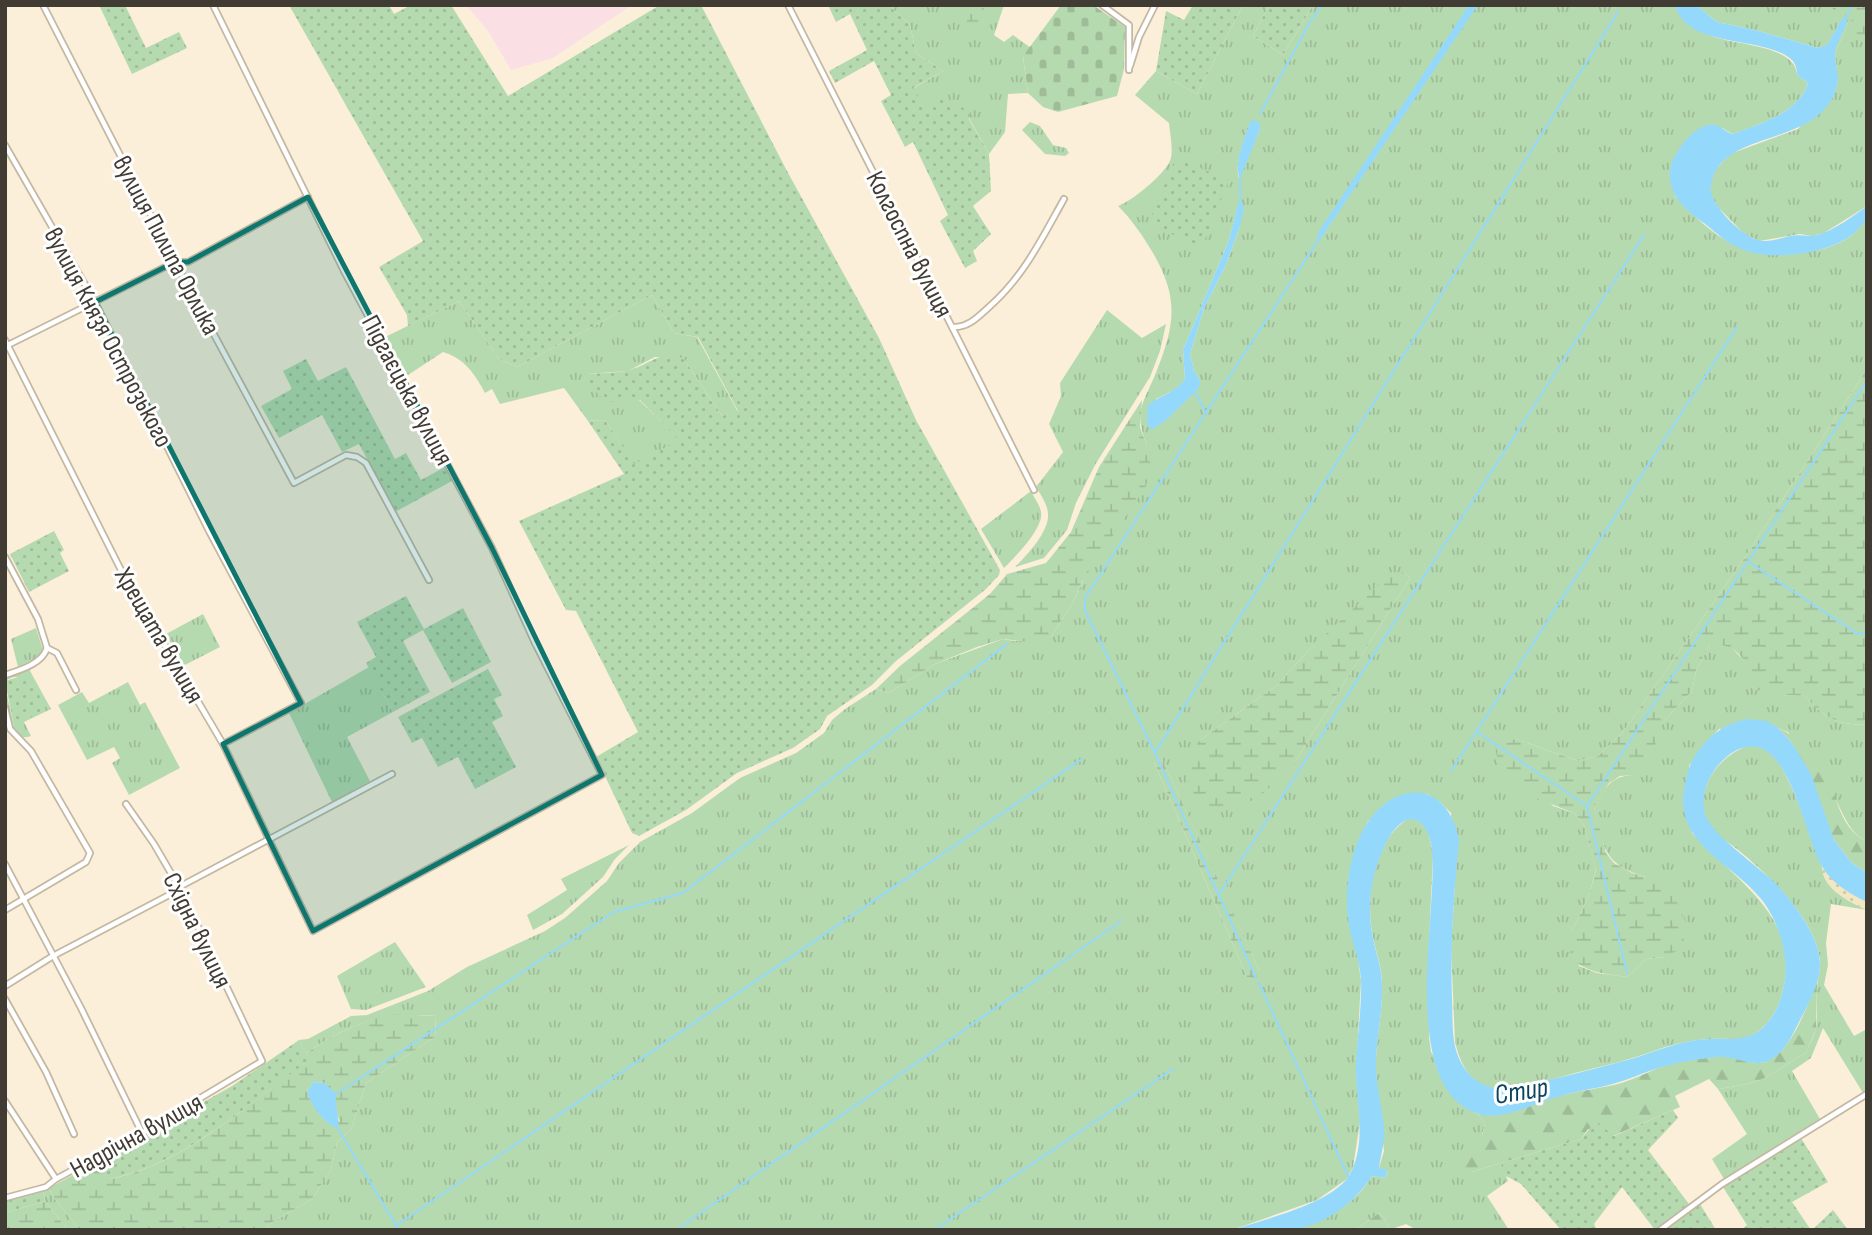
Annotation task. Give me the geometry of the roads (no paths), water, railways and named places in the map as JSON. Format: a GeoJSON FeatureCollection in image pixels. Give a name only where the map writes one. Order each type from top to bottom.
{"type":"FeatureCollection","features":[{"type":"Feature","properties":{"kind":"street","name":"вулиця Пилипа Орлика"},"geometry":{"type":"LineString","coordinates":[[43,5],[175,262],[294,483],[346,455],[357,457],[366,463],[429,580]]}},
{"type":"Feature","properties":{"kind":"street","name":"Підгаєцька вулиця"},"geometry":{"type":"LineString","coordinates":[[213,5],[344,271],[492,548],[535,643],[602,775],[313,931]]}},
{"type":"Feature","properties":{"kind":"street","name":"Колгоспна вулиця"},"geometry":{"type":"LineString","coordinates":[[788,5],[952,327],[961,327],[974,321],[1006,292],[1027,266],[1064,199]]}},
{"type":"Feature","properties":{"kind":"street"},"geometry":{"type":"LineString","coordinates":[[1102,5],[1129,25],[1129,70],[1139,37],[1155,5]]}},
{"type":"Feature","properties":{"kind":"street","name":"вулиця Князя Острозького"},"geometry":{"type":"LineString","coordinates":[[5,145],[95,302],[209,531],[301,704],[223,744]]}},
{"type":"Feature","properties":{"kind":"street"},"geometry":{"type":"LineString","coordinates":[[6,344],[175,262],[188,262],[308,197]]}},
{"type":"Feature","properties":{"kind":"street"},"geometry":{"type":"LineString","coordinates":[[952,327],[1034,490]]}},
{"type":"Feature","properties":{"kind":"street","name":"Хрещата вулиця"},"geometry":{"type":"LineString","coordinates":[[6,344],[123,574],[223,744],[313,931]]}},
{"type":"Feature","properties":{"kind":"street"},"geometry":{"type":"LineString","coordinates":[[5,557],[38,619],[47,648],[46,654],[38,661],[5,675]]}},
{"type":"Feature","properties":{"kind":"street"},"geometry":{"type":"LineString","coordinates":[[47,648],[57,653],[76,690]]}},
{"type":"Feature","properties":{"kind":"street"},"geometry":{"type":"LineString","coordinates":[[5,708],[10,729],[31,751],[90,853],[86,862],[5,910]]}},
{"type":"Feature","properties":{"kind":"street"},"geometry":{"type":"LineString","coordinates":[[5,986],[53,956],[169,895],[268,838],[392,774]]}},
{"type":"Feature","properties":{"kind":"street","name":"Східна вулиця"},"geometry":{"type":"LineString","coordinates":[[126,804],[179,887],[262,1061]]}},
{"type":"Feature","properties":{"kind":"street"},"geometry":{"type":"LineString","coordinates":[[5,864],[142,1133]]}},
{"type":"Feature","properties":{"kind":"street"},"geometry":{"type":"LineString","coordinates":[[5,999],[46,1072],[74,1134]]}},
{"type":"Feature","properties":{"kind":"street","name":"Надрічна вулиця"},"geometry":{"type":"LineString","coordinates":[[5,1198],[46,1187],[262,1061]]}},
{"type":"Feature","properties":{"kind":"street"},"geometry":{"type":"LineString","coordinates":[[1660,1230],[1722,1184],[1867,1094]]}},
{"type":"Feature","properties":{"kind":"street"},"geometry":{"type":"LineString","coordinates":[[5,1101],[56,1179]]}},
{"type":"Feature","properties":{"kind":"water"},"geometry":{"type":"Polygon","coordinates":[[[1469,5],[1478,5],[1315,247],[1319,231],[1469,5]]]}},
{"type":"Feature","properties":{"kind":"water"},"geometry":{"type":"Polygon","coordinates":[[[1674,5],[1696,5],[1717,22],[1818,48],[1827,45],[1847,15],[1836,50],[1837,86],[1828,105],[1815,118],[1798,128],[1741,149],[1726,159],[1715,172],[1711,190],[1713,199],[1730,221],[1758,240],[1770,241],[1793,235],[1822,234],[1867,206],[1867,220],[1852,235],[1829,247],[1799,254],[1755,253],[1727,241],[1681,203],[1672,188],[1670,172],[1675,156],[1689,137],[1708,125],[1717,126],[1733,134],[1766,121],[1796,102],[1808,83],[1797,75],[1792,60],[1782,54],[1702,33],[1686,23],[1674,5]]]}},
{"type":"Feature","properties":{"kind":"water"},"geometry":{"type":"Polygon","coordinates":[[[1255,120],[1260,123],[1260,129],[1240,179],[1240,150],[1250,122],[1255,120]]]}},
{"type":"Feature","properties":{"kind":"water"},"geometry":{"type":"Polygon","coordinates":[[[1240,197],[1244,208],[1240,226],[1226,265],[1204,308],[1190,354],[1194,371],[1200,380],[1199,388],[1164,422],[1151,430],[1147,423],[1148,405],[1173,390],[1185,379],[1183,350],[1229,240],[1240,197]]]}},
{"type":"Feature","properties":{"kind":"water","name":"Стир"},"geometry":{"type":"Polygon","coordinates":[[[1747,719],[1767,721],[1792,743],[1811,774],[1834,840],[1852,863],[1867,873],[1867,902],[1842,888],[1827,874],[1816,854],[1786,774],[1775,759],[1762,749],[1747,747],[1736,751],[1726,757],[1714,771],[1704,799],[1705,814],[1709,822],[1726,841],[1785,894],[1805,921],[1819,952],[1820,970],[1813,993],[1791,1038],[1780,1053],[1770,1060],[1757,1063],[1723,1057],[1681,1062],[1610,1085],[1560,1096],[1515,1112],[1495,1115],[1476,1113],[1452,1096],[1437,1069],[1429,1034],[1427,995],[1432,851],[1423,825],[1412,819],[1406,820],[1389,837],[1378,862],[1370,905],[1371,927],[1382,979],[1376,1065],[1384,1133],[1379,1168],[1388,1170],[1385,1178],[1372,1176],[1348,1204],[1316,1223],[1292,1230],[1232,1230],[1314,1202],[1342,1184],[1350,1174],[1360,1134],[1356,1065],[1361,980],[1348,918],[1348,883],[1356,847],[1363,830],[1373,815],[1386,803],[1401,795],[1423,793],[1433,797],[1447,810],[1456,829],[1459,840],[1452,958],[1453,1035],[1462,1065],[1482,1084],[1499,1089],[1518,1087],[1617,1063],[1688,1041],[1747,1037],[1764,1027],[1776,1010],[1784,985],[1784,952],[1778,929],[1762,900],[1697,839],[1688,825],[1684,808],[1687,774],[1698,751],[1722,728],[1747,719]]]}},
{"type":"Feature","properties":{"kind":"water"},"geometry":{"type":"Polygon","coordinates":[[[313,1082],[325,1083],[336,1094],[338,1129],[319,1114],[312,1103],[307,1092],[313,1082]]]}},
{"type":"Feature","properties":{"kind":"waterway"},"geometry":{"type":"LineString","coordinates":[[1260,114],[1322,5]]}},
{"type":"Feature","properties":{"kind":"waterway"},"geometry":{"type":"LineString","coordinates":[[1847,15],[1852,5]]}},
{"type":"Feature","properties":{"kind":"waterway"},"geometry":{"type":"LineString","coordinates":[[1155,753],[1618,12]]}},
{"type":"Feature","properties":{"kind":"waterway"},"geometry":{"type":"LineString","coordinates":[[1240,179],[1240,197]]}},
{"type":"Feature","properties":{"kind":"waterway"},"geometry":{"type":"LineString","coordinates":[[1220,893],[1644,235]]}},
{"type":"Feature","properties":{"kind":"waterway"},"geometry":{"type":"LineString","coordinates":[[1256,978],[1155,753],[1085,611],[1085,598],[1317,242]]}},
{"type":"Feature","properties":{"kind":"waterway"},"geometry":{"type":"LineString","coordinates":[[1451,771],[1737,327]]}},
{"type":"Feature","properties":{"kind":"waterway"},"geometry":{"type":"LineString","coordinates":[[1587,806],[1867,381]]}},
{"type":"Feature","properties":{"kind":"waterway"},"geometry":{"type":"LineString","coordinates":[[1195,392],[1206,413]]}},
{"type":"Feature","properties":{"kind":"waterway"},"geometry":{"type":"LineString","coordinates":[[1750,563],[1858,634],[1867,632]]}},
{"type":"Feature","properties":{"kind":"waterway"},"geometry":{"type":"LineString","coordinates":[[336,1094],[614,912],[683,893],[1007,644]]}},
{"type":"Feature","properties":{"kind":"waterway"},"geometry":{"type":"LineString","coordinates":[[1477,732],[1587,806],[1627,973]]}},
{"type":"Feature","properties":{"kind":"waterway"},"geometry":{"type":"LineString","coordinates":[[397,1225],[1082,759]]}},
{"type":"Feature","properties":{"kind":"waterway"},"geometry":{"type":"LineString","coordinates":[[676,1230],[1121,921]]}},
{"type":"Feature","properties":{"kind":"waterway"},"geometry":{"type":"LineString","coordinates":[[1259,983],[1348,1176]]}},
{"type":"Feature","properties":{"kind":"waterway"},"geometry":{"type":"LineString","coordinates":[[934,1230],[1173,1069]]}},
{"type":"Feature","properties":{"kind":"waterway"},"geometry":{"type":"LineString","coordinates":[[338,1129],[399,1230]]}}]}
